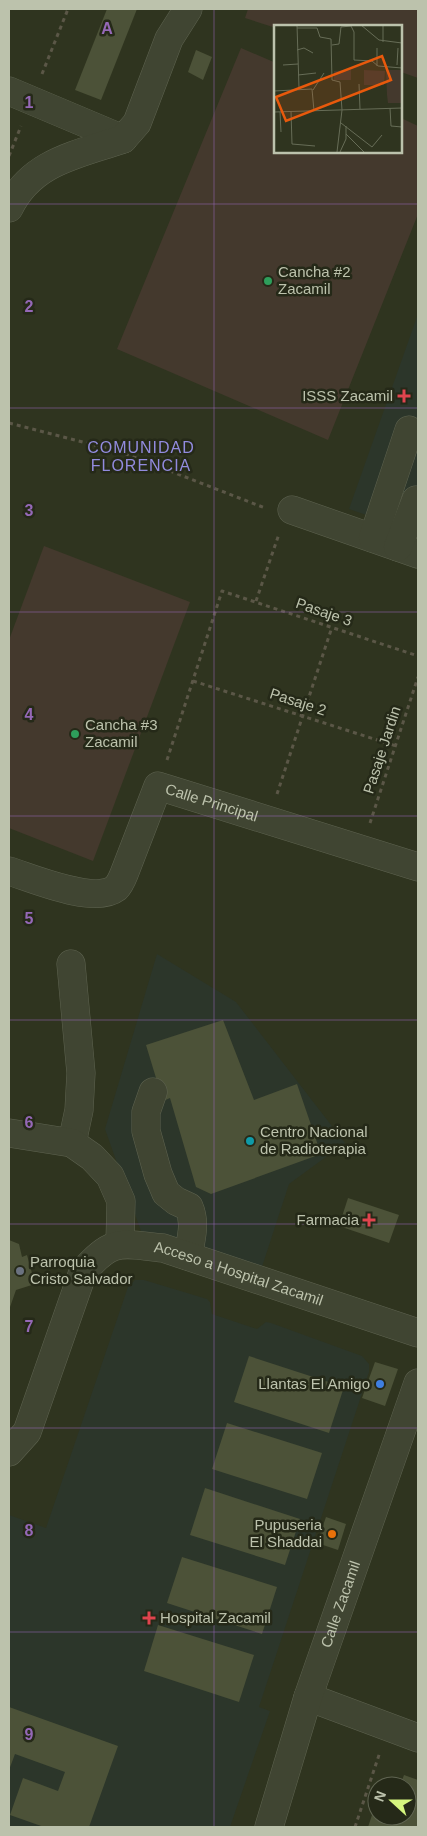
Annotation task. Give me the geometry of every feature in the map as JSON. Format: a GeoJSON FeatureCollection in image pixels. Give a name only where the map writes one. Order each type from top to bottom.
{"type":"FeatureCollection","features":[{"type":"Feature","properties":{"kind":"street"},"geometry":{"type":"LineString","coordinates":[[9,208],[23,184],[46,167],[123,139],[137,122],[169,39],[188,9]]}},
{"type":"Feature","properties":{"kind":"street"},"geometry":{"type":"LineString","coordinates":[[9,91],[123,139]]}},
{"type":"Feature","properties":{"kind":"street"},"geometry":{"type":"LineString","coordinates":[[373,538],[409,430]]}},
{"type":"Feature","properties":{"kind":"street"},"geometry":{"type":"LineString","coordinates":[[279,517],[373,538],[408,551],[416,500]]}},
{"type":"Feature","properties":{"kind":"street","name":"Calle Principal"},"geometry":{"type":"LineString","coordinates":[[9,871],[74,890],[104,892],[117,887],[124,874],[158,786],[418,867]]}},
{"type":"Feature","properties":{"kind":"street"},"geometry":{"type":"LineString","coordinates":[[71,964],[81,1074],[79,1110],[72,1143]]}},
{"type":"Feature","properties":{"kind":"street"},"geometry":{"type":"LineString","coordinates":[[153,1092],[146,1112],[146,1130],[166,1193],[176,1201],[189,1207],[193,1215],[193,1230],[188,1256]]}},
{"type":"Feature","properties":{"kind":"street"},"geometry":{"type":"LineString","coordinates":[[9,1133],[72,1143],[92,1157],[110,1176],[121,1201],[120,1243],[98,1254],[83,1272],[27,1432],[9,1451]]}},
{"type":"Feature","properties":{"kind":"street","name":"Acceso a Hospital Zacamil"},"geometry":{"type":"LineString","coordinates":[[120,1243],[163,1248],[418,1333]]}},
{"type":"Feature","properties":{"kind":"street","name":"Calle Zacamil"},"geometry":{"type":"LineString","coordinates":[[269,1827],[308,1696],[418,1383]]}},
{"type":"Feature","properties":{"kind":"street"},"geometry":{"type":"LineString","coordinates":[[308,1696],[418,1738]]}},
{"type":"Feature","properties":{"kind":"path"},"geometry":{"type":"LineString","coordinates":[[9,423],[121,452],[279,517],[256,602]]}},
{"type":"Feature","properties":{"kind":"path","name":"Pasaje 3"},"geometry":{"type":"LineString","coordinates":[[193,680],[222,590],[418,656]]}},
{"type":"Feature","properties":{"kind":"path"},"geometry":{"type":"LineString","coordinates":[[276,797],[332,627]]}},
{"type":"Feature","properties":{"kind":"path","name":"Pasaje Jardin"},"geometry":{"type":"LineString","coordinates":[[368,831],[418,677]]}},
{"type":"Feature","properties":{"kind":"path"},"geometry":{"type":"LineString","coordinates":[[164,768],[193,680]]}},
{"type":"Feature","properties":{"kind":"path","name":"Pasaje 2"},"geometry":{"type":"LineString","coordinates":[[193,680],[396,746]]}},
{"type":"Feature","properties":{"kind":"path"},"geometry":{"type":"LineString","coordinates":[[354,1827],[388,1728]]}},
{"type":"Feature","properties":{"kind":"shaded area"},"geometry":{"type":"Polygon","coordinates":[[[248,9],[418,9],[418,78],[402,72],[402,25],[274,25],[274,27],[245,18],[248,9]]]}},
{"type":"Feature","properties":{"kind":"shaded area","name":"Cancha #2 Zacamil"},"geometry":{"type":"Polygon","coordinates":[[[241,48],[274,62],[274,152],[402,152],[402,118],[418,126],[418,214],[328,440],[117,349],[241,48]]]}},
{"type":"Feature","properties":{"kind":"shaded area","name":"ISSS Zacamil"},"geometry":{"type":"Polygon","coordinates":[[[418,314],[418,533],[349,509],[418,314]]]}},
{"type":"Feature","properties":{"kind":"shaded area","name":"Cancha #3 Zacamil"},"geometry":{"type":"Polygon","coordinates":[[[44,546],[190,602],[93,861],[9,828],[9,640],[44,546]]]}},
{"type":"Feature","properties":{"kind":"shaded area"},"geometry":{"type":"Polygon","coordinates":[[[157,954],[236,1002],[345,1143],[289,1184],[259,1276],[143,1237],[105,1129],[157,954]]]}},
{"type":"Feature","properties":{"kind":"shaded area","name":"Hospital Zacamil"},"geometry":{"type":"Polygon","coordinates":[[[135,1280],[144,1280],[207,1299],[210,1302],[212,1314],[257,1329],[266,1322],[271,1323],[362,1356],[369,1364],[369,1372],[259,1707],[270,1711],[230,1827],[9,1827],[9,1515],[46,1528],[128,1287],[135,1280]]]}},
{"type":"Feature","properties":{"kind":"building"},"geometry":{"type":"Polygon","coordinates":[[[107,9],[137,9],[101,100],[75,90],[107,9]]]}},
{"type":"Feature","properties":{"kind":"building"},"geometry":{"type":"Polygon","coordinates":[[[196,50],[212,57],[203,80],[188,72],[196,50]]]}},
{"type":"Feature","properties":{"kind":"building"},"geometry":{"type":"Polygon","coordinates":[[[223,1020],[254,1100],[297,1084],[321,1154],[211,1194],[196,1187],[170,1098],[163,1101],[146,1045],[223,1020]]]}},
{"type":"Feature","properties":{"kind":"building","name":"Farmacia"},"geometry":{"type":"Polygon","coordinates":[[[348,1198],[399,1215],[389,1243],[339,1226],[348,1198]]]}},
{"type":"Feature","properties":{"kind":"building","name":"Parroquia Cristo Salvador"},"geometry":{"type":"Polygon","coordinates":[[[9,1240],[19,1244],[22,1257],[27,1255],[35,1284],[16,1290],[9,1310],[9,1240]]]}},
{"type":"Feature","properties":{"kind":"building"},"geometry":{"type":"Polygon","coordinates":[[[249,1356],[344,1387],[329,1433],[234,1402],[249,1356]]]}},
{"type":"Feature","properties":{"kind":"building","name":"Llantas El Amigo"},"geometry":{"type":"Polygon","coordinates":[[[375,1362],[398,1369],[385,1406],[362,1398],[375,1362]]]}},
{"type":"Feature","properties":{"kind":"building"},"geometry":{"type":"Polygon","coordinates":[[[227,1423],[322,1453],[307,1499],[212,1469],[227,1423]]]}},
{"type":"Feature","properties":{"kind":"building"},"geometry":{"type":"Polygon","coordinates":[[[205,1488],[300,1519],[285,1565],[190,1535],[205,1488]]]}},
{"type":"Feature","properties":{"kind":"building","name":"Pupuseria El Shaddai"},"geometry":{"type":"Polygon","coordinates":[[[326,1517],[346,1524],[338,1550],[317,1543],[326,1517]]]}},
{"type":"Feature","properties":{"kind":"building"},"geometry":{"type":"Polygon","coordinates":[[[182,1557],[277,1587],[262,1634],[167,1603],[182,1557]]]}},
{"type":"Feature","properties":{"kind":"building"},"geometry":{"type":"Polygon","coordinates":[[[158,1625],[254,1655],[239,1702],[144,1671],[158,1625]]]}},
{"type":"Feature","properties":{"kind":"building"},"geometry":{"type":"Polygon","coordinates":[[[9,1707],[118,1746],[89,1827],[44,1827],[10,1815],[23,1778],[58,1791],[65,1772],[15,1754],[9,1770],[9,1707]]]}},
{"type":"Feature","properties":{"kind":"building"},"geometry":{"type":"Polygon","coordinates":[[[418,1780],[418,1827],[368,1827],[417,1826],[418,1780]]]}},
{"type":"Feature","properties":{"kind":"place","name":"Cancha #2 Zacamil"},"geometry":{"type":"Point","coordinates":[268,281]}},
{"type":"Feature","properties":{"kind":"place","name":"ISSS Zacamil"},"geometry":{"type":"Point","coordinates":[404,396]}},
{"type":"Feature","properties":{"kind":"place","name":"Cancha #3 Zacamil"},"geometry":{"type":"Point","coordinates":[75,734]}},
{"type":"Feature","properties":{"kind":"place","name":"Centro Nacional de Radioterapia"},"geometry":{"type":"Point","coordinates":[250,1141]}},
{"type":"Feature","properties":{"kind":"place","name":"Farmacia"},"geometry":{"type":"Point","coordinates":[369,1220]}},
{"type":"Feature","properties":{"kind":"place","name":"Parroquia Cristo Salvador"},"geometry":{"type":"Point","coordinates":[20,1271]}},
{"type":"Feature","properties":{"kind":"place","name":"Llantas El Amigo"},"geometry":{"type":"Point","coordinates":[380,1384]}},
{"type":"Feature","properties":{"kind":"place","name":"Pupuseria El Shaddai"},"geometry":{"type":"Point","coordinates":[332,1534]}},
{"type":"Feature","properties":{"kind":"place","name":"Hospital Zacamil"},"geometry":{"type":"Point","coordinates":[149,1618]}},
{"type":"Feature","properties":{"kind":"district","name":"COMUNIDAD FLORENCIA"},"geometry":{"type":"Point","coordinates":[141,456]}}]}
